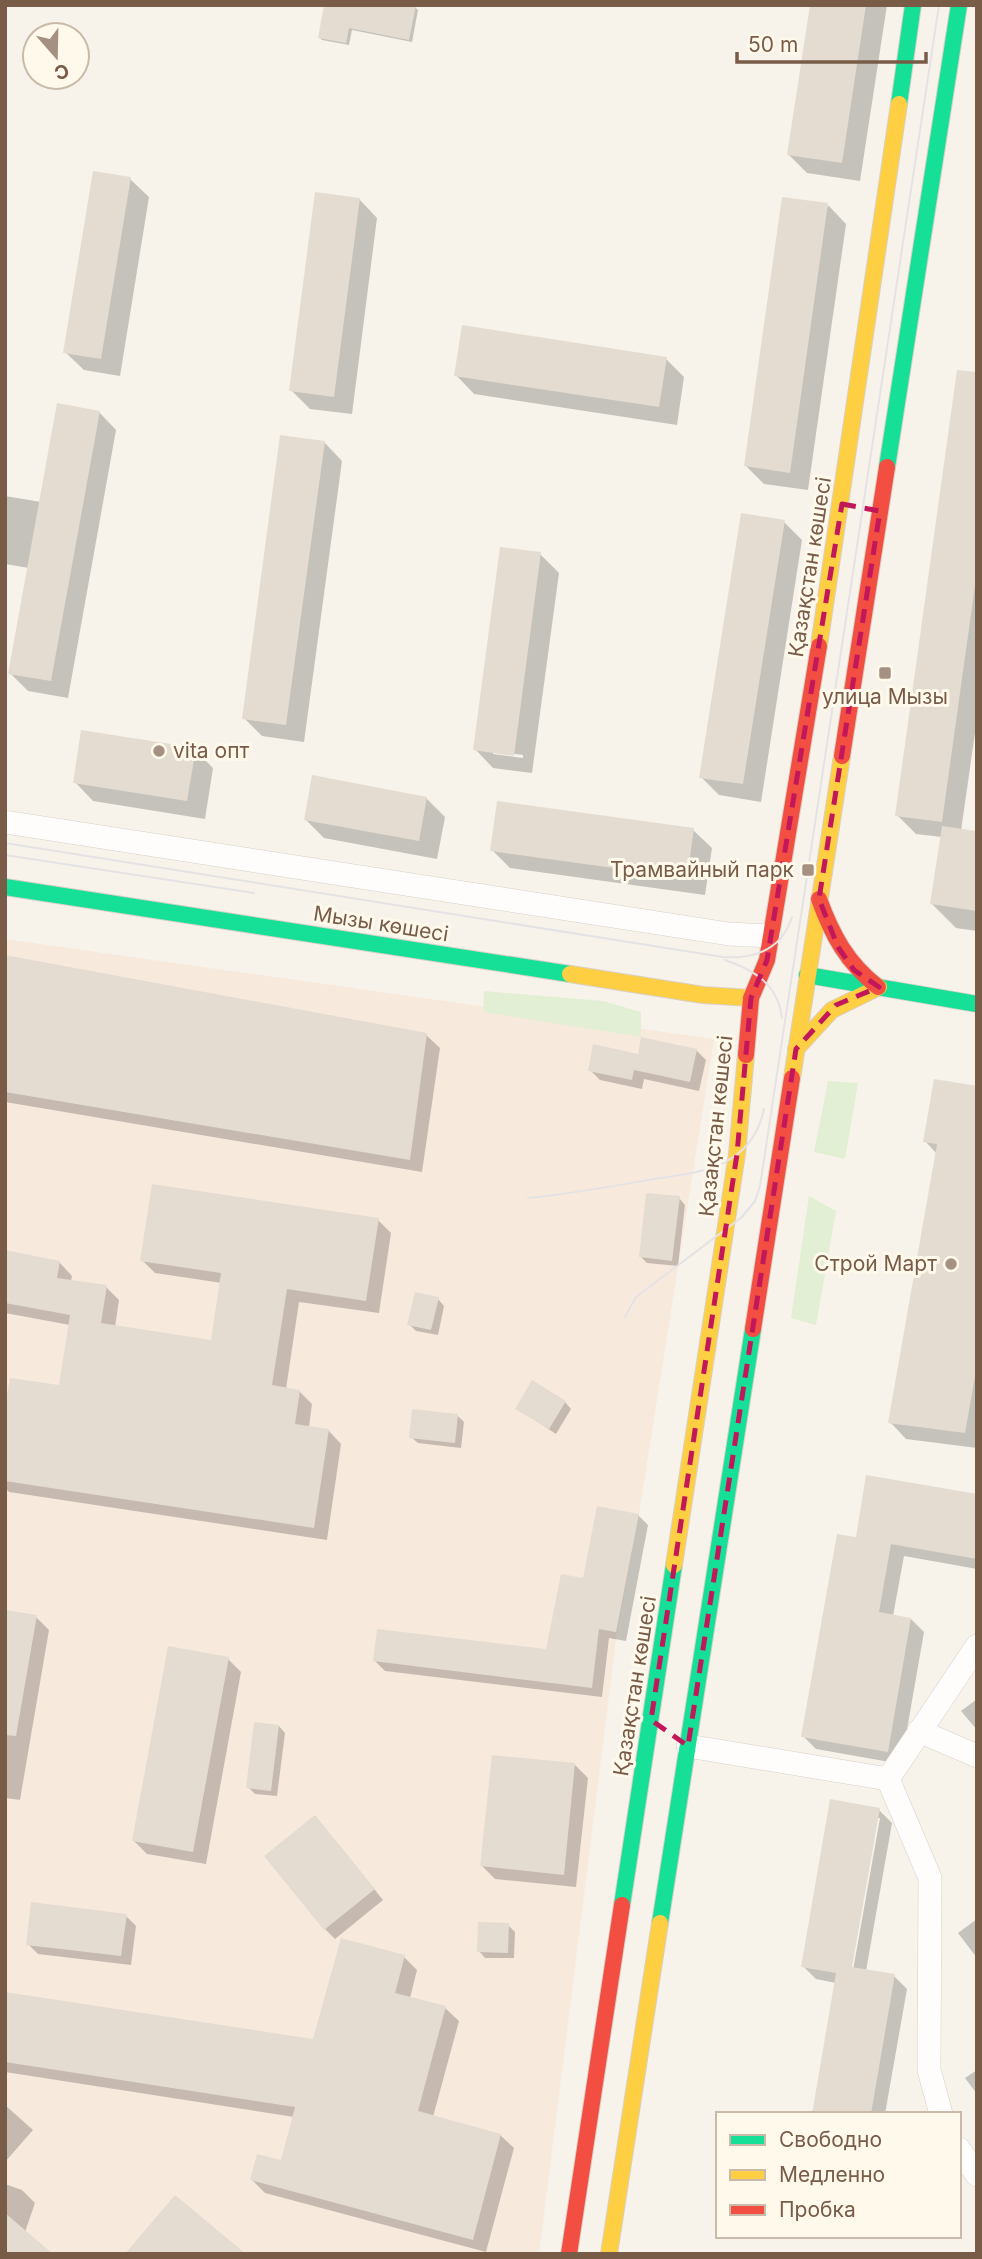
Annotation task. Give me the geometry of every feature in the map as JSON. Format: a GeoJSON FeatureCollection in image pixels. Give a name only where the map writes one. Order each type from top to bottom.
{"type":"FeatureCollection","features":[{"type":"Feature","properties":{"kind":"main road","name":"Қазақстан көшесі"},"geometry":{"type":"LineString","coordinates":[[569,2254],[651,1720],[796,1049],[819,899],[913,5]]}},
{"type":"Feature","properties":{"kind":"main road","name":"Қазақстан көшесі"},"geometry":{"type":"LineString","coordinates":[[609,2254],[688,1746],[724,1377],[737,1154],[751,998],[767,960],[861,508],[959,5]]}},
{"type":"Feature","properties":{"kind":"main road","name":"Мызы көшесі"},"geometry":{"type":"LineString","coordinates":[[5,887],[703,995],[751,998]]}},
{"type":"Feature","properties":{"kind":"main road"},"geometry":{"type":"LineString","coordinates":[[819,899],[838,947],[854,970],[879,987]]}},
{"type":"Feature","properties":{"kind":"main road"},"geometry":{"type":"LineString","coordinates":[[790,981],[807,975],[977,1004]]}},
{"type":"Feature","properties":{"kind":"main road"},"geometry":{"type":"LineString","coordinates":[[796,1049],[814,1023],[836,1005],[879,987]]}},
{"type":"Feature","properties":{"kind":"main road"},"geometry":{"type":"LineString","coordinates":[[751,998],[772,989]]}},
{"type":"Feature","properties":{"kind":"main road"},"geometry":{"type":"LineString","coordinates":[[651,1720],[688,1746]]}},
{"type":"Feature","properties":{"kind":"street"},"geometry":{"type":"LineString","coordinates":[[5,822],[729,934],[770,936]]}},
{"type":"Feature","properties":{"kind":"street"},"geometry":{"type":"LineString","coordinates":[[888,1779],[977,1646]]}},
{"type":"Feature","properties":{"kind":"street"},"geometry":{"type":"LineString","coordinates":[[919,1731],[977,1756]]}},
{"type":"Feature","properties":{"kind":"street"},"geometry":{"type":"LineString","coordinates":[[688,1746],[888,1779]]}},
{"type":"Feature","properties":{"kind":"street"},"geometry":{"type":"LineString","coordinates":[[888,1779],[930,1878],[929,2070],[940,2112]]}},
{"type":"Feature","properties":{"kind":"street"},"geometry":{"type":"LineString","coordinates":[[961,2152],[977,2175]]}},
{"type":"Feature","properties":{"kind":"highlighted area"},"geometry":{"type":"Polygon","coordinates":[[[842,504],[880,511],[819,899],[838,947],[854,970],[879,987],[836,1005],[796,1049],[688,1746],[651,1720],[737,1154],[751,998],[767,960],[842,504]]]}},
{"type":"Feature","properties":{"kind":"shaded area"},"geometry":{"type":"Polygon","coordinates":[[[5,939],[714,1039],[639,1514],[617,1631],[539,2254],[5,2254],[5,939]]]}},
{"type":"Feature","properties":{"kind":"green space"},"geometry":{"type":"Polygon","coordinates":[[[484,991],[603,1001],[641,1012],[641,1037],[483,1012],[484,991]]]}},
{"type":"Feature","properties":{"kind":"green space"},"geometry":{"type":"Polygon","coordinates":[[[828,1081],[858,1083],[845,1159],[814,1152],[828,1081]]]}},
{"type":"Feature","properties":{"kind":"green space"},"geometry":{"type":"Polygon","coordinates":[[[809,1196],[836,1211],[816,1325],[791,1318],[809,1196]]]}},
{"type":"Feature","properties":{"kind":"building"},"geometry":{"type":"Polygon","coordinates":[[[324,5],[416,5],[409,40],[349,28],[346,43],[318,38],[324,5]]]}},
{"type":"Feature","properties":{"kind":"building"},"geometry":{"type":"Polygon","coordinates":[[[810,5],[866,5],[842,163],[787,155],[810,5]]]}},
{"type":"Feature","properties":{"kind":"building"},"geometry":{"type":"Polygon","coordinates":[[[93,171],[131,177],[101,359],[63,353],[93,171]]]}},
{"type":"Feature","properties":{"kind":"building"},"geometry":{"type":"Polygon","coordinates":[[[315,192],[360,198],[334,397],[289,391],[315,192]]]}},
{"type":"Feature","properties":{"kind":"building"},"geometry":{"type":"Polygon","coordinates":[[[782,197],[828,203],[790,473],[744,466],[782,197]]]}},
{"type":"Feature","properties":{"kind":"building"},"geometry":{"type":"Polygon","coordinates":[[[462,325],[667,357],[659,407],[454,376],[462,325]]]}},
{"type":"Feature","properties":{"kind":"building"},"geometry":{"type":"Polygon","coordinates":[[[957,370],[977,372],[977,571],[942,822],[895,816],[957,370]]]}},
{"type":"Feature","properties":{"kind":"building"},"geometry":{"type":"Polygon","coordinates":[[[57,403],[100,411],[51,681],[8,674],[57,403]]]}},
{"type":"Feature","properties":{"kind":"building"},"geometry":{"type":"Polygon","coordinates":[[[280,435],[325,441],[286,725],[242,719],[280,435]]]}},
{"type":"Feature","properties":{"kind":"building"},"geometry":{"type":"Polygon","coordinates":[[[741,513],[785,520],[743,784],[699,778],[741,513]]]}},
{"type":"Feature","properties":{"kind":"building"},"geometry":{"type":"Polygon","coordinates":[[[500,547],[541,552],[514,756],[473,750],[500,547]]]}},
{"type":"Feature","properties":{"kind":"building"},"geometry":{"type":"Polygon","coordinates":[[[81,730],[196,748],[187,801],[73,783],[81,730]]]}},
{"type":"Feature","properties":{"kind":"building"},"geometry":{"type":"Polygon","coordinates":[[[312,775],[427,797],[419,841],[304,820],[312,775]]]}},
{"type":"Feature","properties":{"kind":"building"},"geometry":{"type":"Polygon","coordinates":[[[497,801],[694,828],[687,878],[490,851],[497,801]]]}},
{"type":"Feature","properties":{"kind":"building"},"geometry":{"type":"Polygon","coordinates":[[[942,826],[977,831],[977,911],[930,904],[942,826]]]}},
{"type":"Feature","properties":{"kind":"building"},"geometry":{"type":"Polygon","coordinates":[[[5,955],[427,1033],[410,1160],[5,1092],[5,955]]]}},
{"type":"Feature","properties":{"kind":"building"},"geometry":{"type":"Polygon","coordinates":[[[641,1037],[697,1049],[690,1082],[634,1070],[632,1080],[588,1071],[593,1044],[638,1054],[641,1037]]]}},
{"type":"Feature","properties":{"kind":"building"},"geometry":{"type":"Polygon","coordinates":[[[934,1079],[977,1086],[977,1365],[965,1433],[888,1423],[937,1144],[923,1142],[934,1079]]]}},
{"type":"Feature","properties":{"kind":"building"},"geometry":{"type":"Polygon","coordinates":[[[152,1184],[379,1218],[366,1301],[287,1289],[272,1385],[300,1390],[295,1424],[329,1429],[314,1528],[5,1481],[5,1406],[10,1378],[59,1385],[70,1315],[5,1303],[5,1250],[60,1261],[57,1278],[107,1285],[101,1323],[211,1340],[221,1273],[140,1261],[152,1184]]]}},
{"type":"Feature","properties":{"kind":"building"},"geometry":{"type":"Polygon","coordinates":[[[646,1193],[680,1196],[672,1261],[639,1257],[646,1193]]]}},
{"type":"Feature","properties":{"kind":"building"},"geometry":{"type":"Polygon","coordinates":[[[415,1292],[439,1297],[431,1330],[407,1325],[415,1292]]]}},
{"type":"Feature","properties":{"kind":"building"},"geometry":{"type":"Polygon","coordinates":[[[532,1380],[566,1401],[549,1429],[515,1409],[532,1380]]]}},
{"type":"Feature","properties":{"kind":"building"},"geometry":{"type":"Polygon","coordinates":[[[412,1409],[458,1414],[455,1443],[409,1438],[412,1409]]]}},
{"type":"Feature","properties":{"kind":"building"},"geometry":{"type":"Polygon","coordinates":[[[866,1475],[977,1494],[977,1559],[891,1544],[879,1612],[911,1618],[888,1752],[801,1737],[837,1534],[856,1537],[866,1475]]]}},
{"type":"Feature","properties":{"kind":"building"},"geometry":{"type":"Polygon","coordinates":[[[597,1506],[639,1514],[616,1632],[599,1629],[592,1688],[373,1661],[377,1629],[546,1649],[561,1574],[583,1578],[597,1506]]]}},
{"type":"Feature","properties":{"kind":"building"},"geometry":{"type":"Polygon","coordinates":[[[5,1610],[37,1615],[16,1736],[5,1735],[5,1610]]]}},
{"type":"Feature","properties":{"kind":"building"},"geometry":{"type":"Polygon","coordinates":[[[168,1646],[229,1657],[193,1852],[132,1841],[168,1646]]]}},
{"type":"Feature","properties":{"kind":"building"},"geometry":{"type":"Polygon","coordinates":[[[254,1722],[279,1725],[271,1791],[246,1788],[254,1722]]]}},
{"type":"Feature","properties":{"kind":"building"},"geometry":{"type":"Polygon","coordinates":[[[492,1755],[575,1763],[564,1875],[480,1866],[492,1755]]]}},
{"type":"Feature","properties":{"kind":"building"},"geometry":{"type":"Polygon","coordinates":[[[830,1799],[880,1808],[852,1967],[895,1974],[871,2112],[812,2112],[836,1973],[801,1967],[830,1799]]]}},
{"type":"Feature","properties":{"kind":"building"},"geometry":{"type":"Polygon","coordinates":[[[315,1815],[375,1889],[324,1930],[264,1856],[315,1815]]]}},
{"type":"Feature","properties":{"kind":"building"},"geometry":{"type":"Polygon","coordinates":[[[31,1902],[127,1914],[121,1956],[26,1945],[31,1902]]]}},
{"type":"Feature","properties":{"kind":"building"},"geometry":{"type":"Polygon","coordinates":[[[478,1922],[509,1923],[508,1953],[477,1952],[478,1922]]]}},
{"type":"Feature","properties":{"kind":"building"},"geometry":{"type":"Polygon","coordinates":[[[341,1938],[405,1955],[395,1993],[446,2006],[418,2111],[501,2134],[473,2240],[250,2180],[257,2154],[281,2160],[295,2107],[5,2062],[5,1992],[313,2039],[341,1938]]]}},
{"type":"Feature","properties":{"kind":"building"},"geometry":{"type":"Polygon","coordinates":[[[175,2195],[246,2254],[125,2254],[175,2195]]]}},
{"type":"Feature","properties":{"kind":"building"},"geometry":{"type":"Polygon","coordinates":[[[5,2213],[53,2254],[5,2254],[5,2213]]]}},
{"type":"Feature","properties":{"kind":"tram line"},"geometry":{"type":"LineString","coordinates":[[625,1317],[636,1297],[742,1217],[755,1201],[760,1186],[939,5]]}},
{"type":"Feature","properties":{"kind":"tram line"},"geometry":{"type":"LineString","coordinates":[[5,843],[723,957],[746,956],[766,950],[782,937],[792,917]]}},
{"type":"Feature","properties":{"kind":"tram line"},"geometry":{"type":"LineString","coordinates":[[5,855],[254,893]]}},
{"type":"Feature","properties":{"kind":"tram line"},"geometry":{"type":"LineString","coordinates":[[725,960],[763,980],[776,996],[782,1018]]}},
{"type":"Feature","properties":{"kind":"tram line"},"geometry":{"type":"LineString","coordinates":[[528,1198],[681,1175],[715,1166],[731,1159],[745,1147],[755,1134],[764,1109]]}},
{"type":"Feature","properties":{"kind":"traffic: fast"},"geometry":{"type":"LineString","coordinates":[[899,104],[913,5]]}},
{"type":"Feature","properties":{"kind":"traffic: fast"},"geometry":{"type":"LineString","coordinates":[[887,467],[959,5]]}},
{"type":"Feature","properties":{"kind":"traffic: fast"},"geometry":{"type":"LineString","coordinates":[[5,887],[570,974]]}},
{"type":"Feature","properties":{"kind":"traffic: fast"},"geometry":{"type":"LineString","coordinates":[[807,975],[977,1004]]}},
{"type":"Feature","properties":{"kind":"traffic: fast"},"geometry":{"type":"LineString","coordinates":[[660,1923],[753,1329]]}},
{"type":"Feature","properties":{"kind":"traffic: fast"},"geometry":{"type":"LineString","coordinates":[[622,1905],[674,1565]]}},
{"type":"Feature","properties":{"kind":"traffic: slow"},"geometry":{"type":"LineString","coordinates":[[819,646],[899,104]]}},
{"type":"Feature","properties":{"kind":"traffic: slow"},"geometry":{"type":"LineString","coordinates":[[792,1078],[842,756]]}},
{"type":"Feature","properties":{"kind":"traffic: slow"},"geometry":{"type":"LineString","coordinates":[[570,974],[703,995],[751,998]]}},
{"type":"Feature","properties":{"kind":"traffic: slow"},"geometry":{"type":"LineString","coordinates":[[796,1049],[832,1010],[879,987]]}},
{"type":"Feature","properties":{"kind":"traffic: slow"},"geometry":{"type":"LineString","coordinates":[[674,1565],[737,1154],[746,1055]]}},
{"type":"Feature","properties":{"kind":"traffic: slow"},"geometry":{"type":"LineString","coordinates":[[609,2254],[660,1923]]}},
{"type":"Feature","properties":{"kind":"traffic: jam"},"geometry":{"type":"LineString","coordinates":[[842,756],[887,467]]}},
{"type":"Feature","properties":{"kind":"traffic: jam"},"geometry":{"type":"LineString","coordinates":[[746,1055],[751,998],[767,960],[819,646]]}},
{"type":"Feature","properties":{"kind":"traffic: jam"},"geometry":{"type":"LineString","coordinates":[[819,899],[842,948],[878,987]]}},
{"type":"Feature","properties":{"kind":"traffic: jam"},"geometry":{"type":"LineString","coordinates":[[753,1329],[792,1078]]}},
{"type":"Feature","properties":{"kind":"traffic: jam"},"geometry":{"type":"LineString","coordinates":[[569,2254],[622,1905]]}},
{"type":"Feature","properties":{"kind":"place","name":"улица Мызы"},"geometry":{"type":"Point","coordinates":[885,673]}},
{"type":"Feature","properties":{"kind":"place","name":"vita опт"},"geometry":{"type":"Point","coordinates":[159,751]}},
{"type":"Feature","properties":{"kind":"place","name":"Трамвайный парк"},"geometry":{"type":"Point","coordinates":[808,870]}},
{"type":"Feature","properties":{"kind":"place","name":"Строй Март"},"geometry":{"type":"Point","coordinates":[951,1264]}}]}
